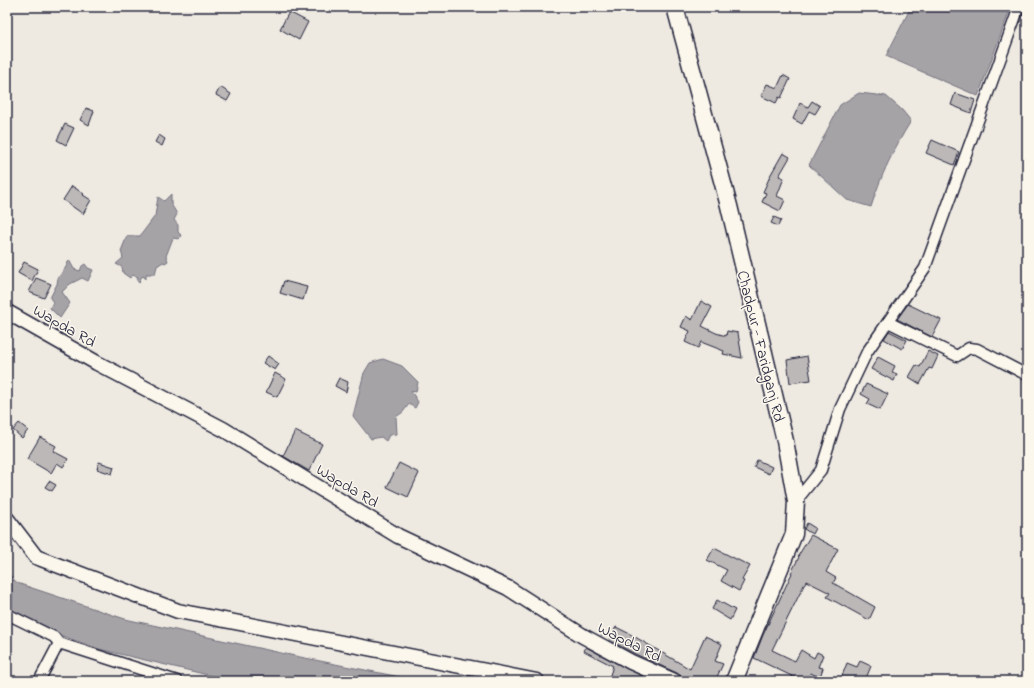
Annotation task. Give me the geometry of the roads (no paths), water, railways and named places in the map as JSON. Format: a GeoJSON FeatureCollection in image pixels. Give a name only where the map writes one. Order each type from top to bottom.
{"type":"FeatureCollection","features":[{"type":"Feature","properties":{"kind":"main road","name":"Chadpur - Faridganj Rd"},"geometry":{"type":"LineString","coordinates":[[675,7],[729,206],[746,283],[783,434],[796,501],[794,534],[734,681]]}},
{"type":"Feature","properties":{"kind":"main road","name":"Wapda Rd"},"geometry":{"type":"LineString","coordinates":[[7,312],[97,363],[223,429],[398,536],[508,588],[583,636],[631,662],[674,681]]}},
{"type":"Feature","properties":{"kind":"main road"},"geometry":{"type":"LineString","coordinates":[[7,519],[36,557],[178,611],[537,681]]}},
{"type":"Feature","properties":{"kind":"street"},"geometry":{"type":"LineString","coordinates":[[796,501],[821,470],[840,410],[867,352],[925,268],[1019,7]]}},
{"type":"Feature","properties":{"kind":"street"},"geometry":{"type":"LineString","coordinates":[[888,322],[957,356],[969,348],[977,349],[1027,375]]}},
{"type":"Feature","properties":{"kind":"street"},"geometry":{"type":"LineString","coordinates":[[7,614],[54,637],[59,644],[177,681]]}},
{"type":"Feature","properties":{"kind":"street"},"geometry":{"type":"LineString","coordinates":[[39,681],[59,644]]}}]}
